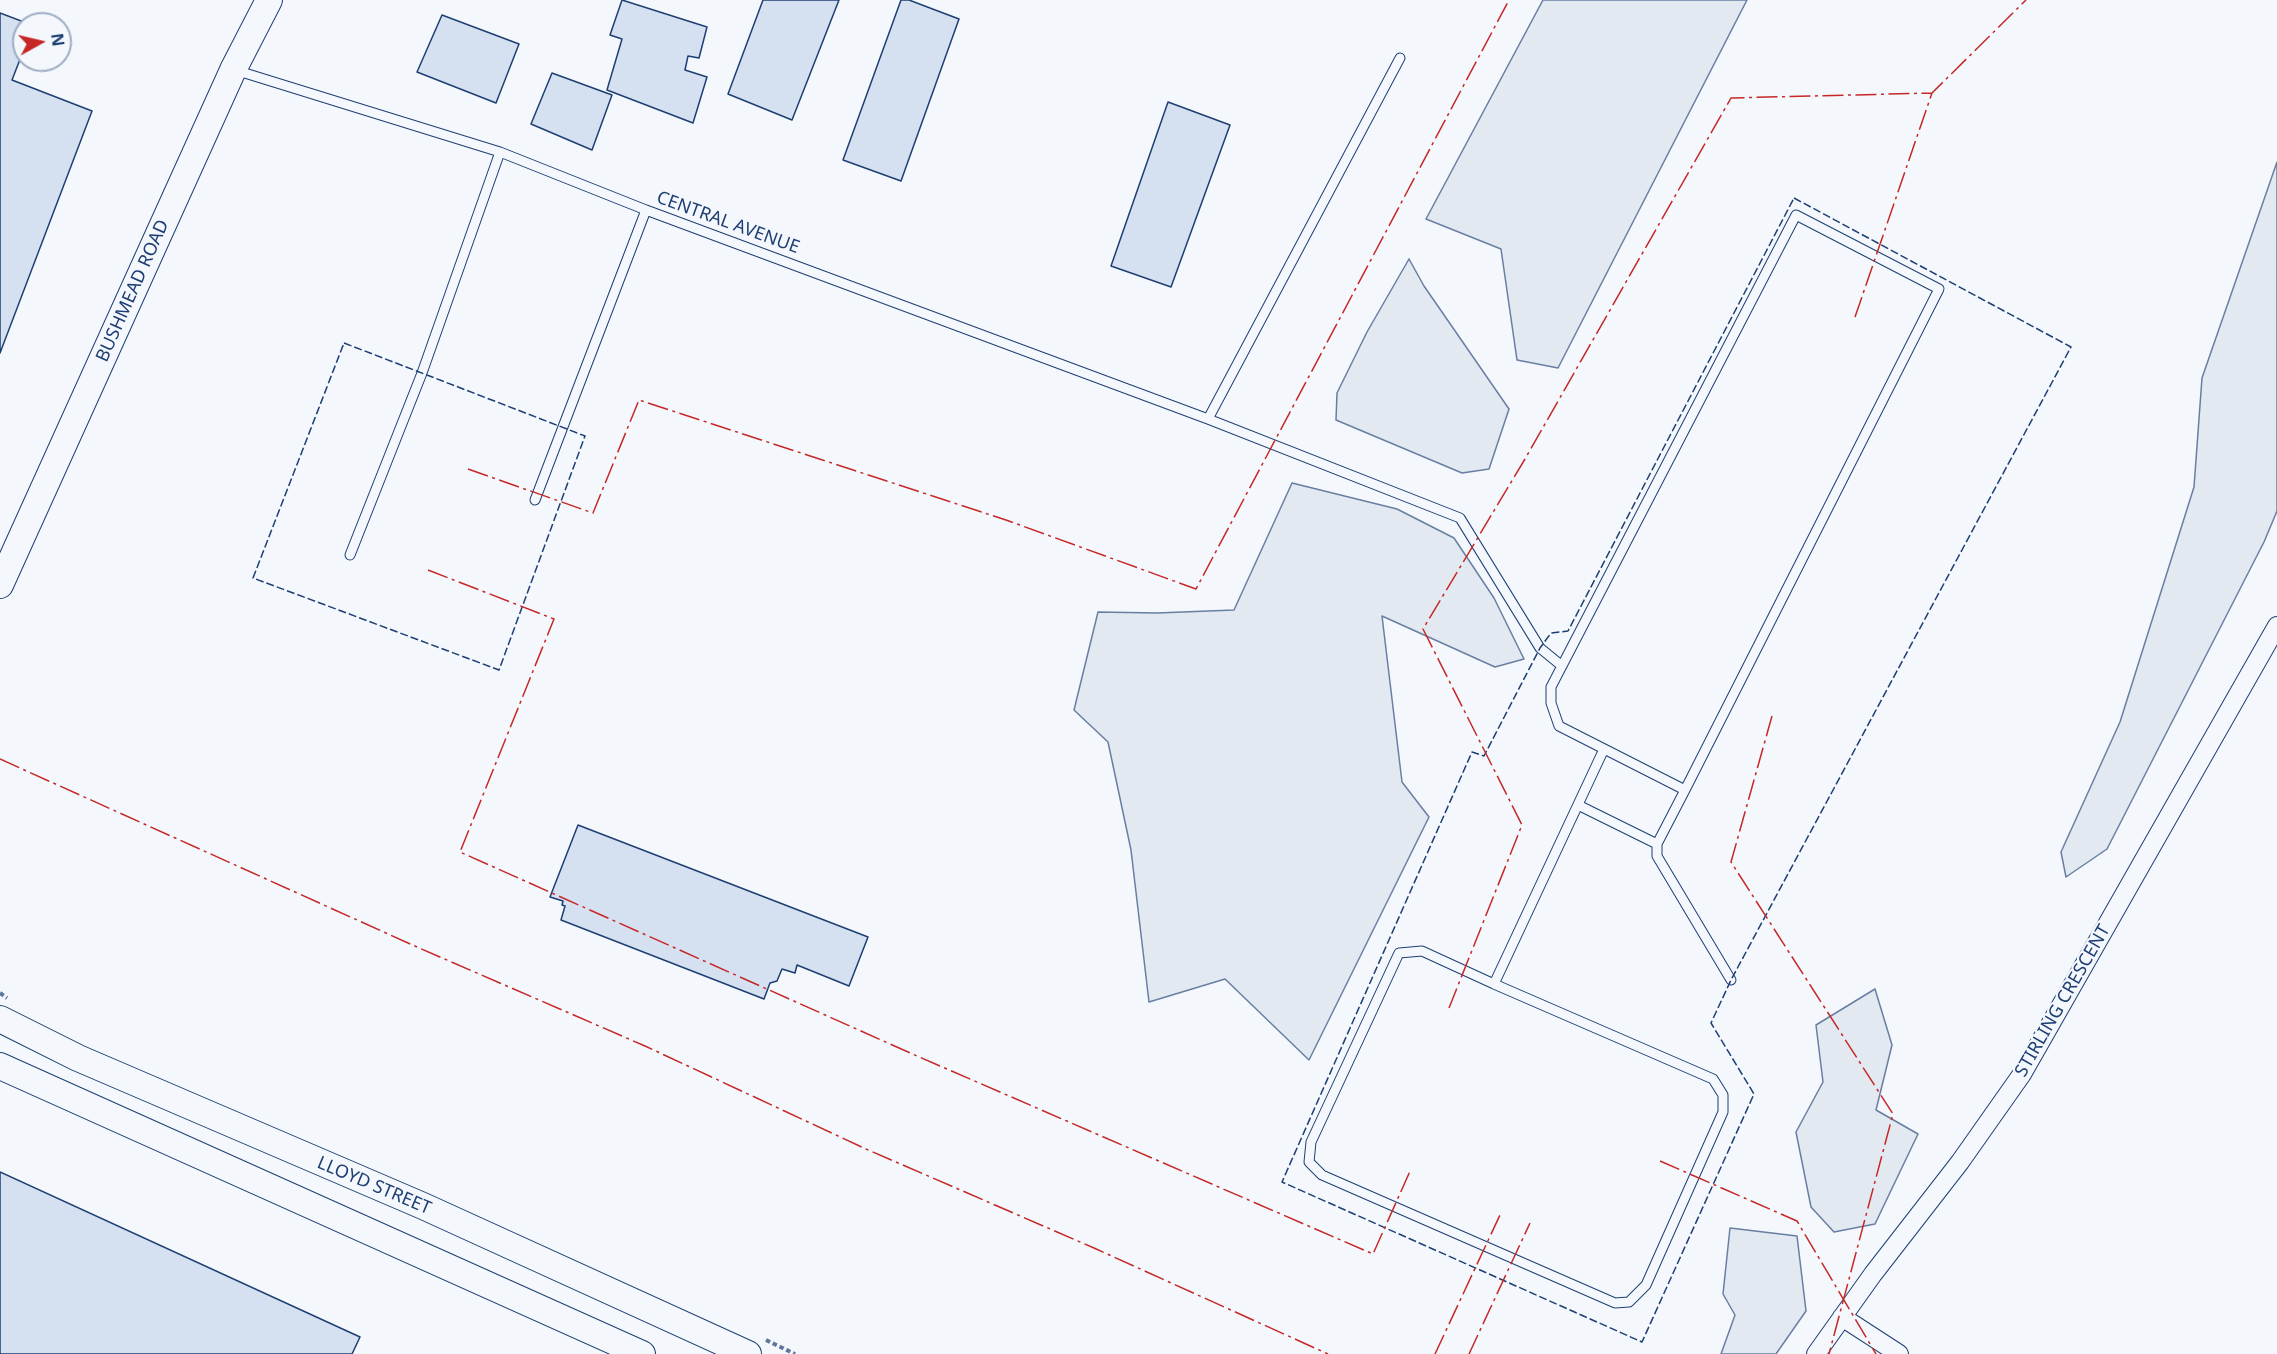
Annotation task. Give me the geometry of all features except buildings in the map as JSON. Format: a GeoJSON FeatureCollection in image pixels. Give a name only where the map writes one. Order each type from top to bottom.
{"type":"FeatureCollection","features":[{"type":"Feature","properties":{"kind":"main road","name":"BUSHMEAD ROAD"},"geometry":{"type":"LineString","coordinates":[[0,585],[233,70],[269,0]]}},
{"type":"Feature","properties":{"kind":"main road","name":"LLOYD STREET"},"geometry":{"type":"LineString","coordinates":[[0,1019],[78,1058],[423,1206],[748,1354]]}},
{"type":"Feature","properties":{"kind":"main road"},"geometry":{"type":"LineString","coordinates":[[0,1066],[642,1354]]}},
{"type":"Feature","properties":{"kind":"street","name":"STIRLING CRESCENT"},"geometry":{"type":"LineString","coordinates":[[1816,1354],[1960,1162],[2022,1074],[2277,626]]}},
{"type":"Feature","properties":{"kind":"street"},"geometry":{"type":"LineString","coordinates":[[1842,1317],[1899,1354]]}},
{"type":"Feature","properties":{"kind":"lane"},"geometry":{"type":"LineString","coordinates":[[1208,419],[1400,58]]}},
{"type":"Feature","properties":{"kind":"lane","name":"CENTRAL AVENUE"},"geometry":{"type":"LineString","coordinates":[[233,70],[500,152],[646,210],[1208,419],[1460,518],[1540,648],[1562,666]]}},
{"type":"Feature","properties":{"kind":"lane"},"geometry":{"type":"LineString","coordinates":[[350,555],[422,373],[500,152]]}},
{"type":"Feature","properties":{"kind":"lane"},"geometry":{"type":"LineString","coordinates":[[535,500],[646,210]]}},
{"type":"Feature","properties":{"kind":"lane"},"geometry":{"type":"LineString","coordinates":[[1685,790],[1558,726],[1551,703],[1551,687],[1796,215],[1939,289],[1685,790],[1657,844],[1657,856],[1731,980]]}},
{"type":"Feature","properties":{"kind":"lane"},"geometry":{"type":"LineString","coordinates":[[1494,984],[1604,749]]}},
{"type":"Feature","properties":{"kind":"lane"},"geometry":{"type":"LineString","coordinates":[[1578,805],[1657,844]]}},
{"type":"Feature","properties":{"kind":"lane"},"geometry":{"type":"LineString","coordinates":[[1422,951],[1494,984],[1713,1079],[1723,1095],[1723,1112],[1646,1285],[1629,1302],[1615,1303],[1332,1180],[1322,1175],[1309,1162],[1311,1142],[1399,953],[1422,951]]}},
{"type":"Feature","properties":{"kind":"shaded area"},"geometry":{"type":"Polygon","coordinates":[[[1543,0],[1747,0],[1558,368],[1517,360],[1501,249],[1426,219],[1543,0]]]}},
{"type":"Feature","properties":{"kind":"shaded area"},"geometry":{"type":"Polygon","coordinates":[[[2277,162],[2277,511],[2264,542],[2107,849],[2066,877],[2061,852],[2120,722],[2194,487],[2202,378],[2277,162]]]}},
{"type":"Feature","properties":{"kind":"shaded area"},"geometry":{"type":"Polygon","coordinates":[[[1409,259],[1424,286],[1509,409],[1489,469],[1462,473],[1336,420],[1337,393],[1367,332],[1409,259]]]}},
{"type":"Feature","properties":{"kind":"shaded area"},"geometry":{"type":"Polygon","coordinates":[[[1292,483],[1397,509],[1454,538],[1494,598],[1524,659],[1495,667],[1382,616],[1402,782],[1429,817],[1309,1060],[1225,979],[1149,1002],[1131,850],[1108,742],[1074,710],[1098,612],[1157,613],[1234,610],[1292,483]]]}},
{"type":"Feature","properties":{"kind":"shaded area"},"geometry":{"type":"Polygon","coordinates":[[[1875,989],[1892,1045],[1876,1110],[1918,1134],[1875,1224],[1834,1232],[1811,1207],[1796,1132],[1823,1082],[1816,1025],[1875,989]]]}},
{"type":"Feature","properties":{"kind":"shaded area"},"geometry":{"type":"Polygon","coordinates":[[[1730,1228],[1797,1236],[1806,1311],[1776,1354],[1721,1354],[1735,1315],[1723,1294],[1730,1228]]]}},
{"type":"Feature","properties":{"kind":"fence"},"geometry":{"type":"LineString","coordinates":[[1794,198],[2071,347],[1731,980],[1711,1023],[1754,1094],[1642,1342],[1282,1182],[1472,752],[1484,756],[1540,648],[1551,633],[1568,631],[1794,198]]}},
{"type":"Feature","properties":{"kind":"fence"},"geometry":{"type":"LineString","coordinates":[[344,343],[585,436],[499,670],[253,578],[344,343]]}},
{"type":"Feature","properties":{"kind":"power"},"geometry":{"type":"LineString","coordinates":[[468,469],[593,513],[639,400],[1006,520],[1196,589],[1509,0]]}},
{"type":"Feature","properties":{"kind":"power"},"geometry":{"type":"LineString","coordinates":[[1855,317],[1932,93],[2026,0]]}},
{"type":"Feature","properties":{"kind":"power"},"geometry":{"type":"LineString","coordinates":[[1449,1008],[1522,825],[1423,629],[1525,459],[1731,98],[1932,93]]}},
{"type":"Feature","properties":{"kind":"power"},"geometry":{"type":"LineString","coordinates":[[428,570],[554,619],[460,852],[917,1056],[1373,1254],[1411,1169]]}},
{"type":"Feature","properties":{"kind":"power"},"geometry":{"type":"LineString","coordinates":[[1772,716],[1731,862],[1893,1114],[1829,1354]]}},
{"type":"Feature","properties":{"kind":"power"},"geometry":{"type":"LineString","coordinates":[[0,759],[417,947],[645,1046],[866,1149],[1094,1248],[1328,1354]]}},
{"type":"Feature","properties":{"kind":"power"},"geometry":{"type":"LineString","coordinates":[[1660,1161],[1797,1221],[1876,1354]]}},
{"type":"Feature","properties":{"kind":"power"},"geometry":{"type":"LineString","coordinates":[[1435,1354],[1500,1215]]}},
{"type":"Feature","properties":{"kind":"power"},"geometry":{"type":"LineString","coordinates":[[1469,1354],[1530,1223]]}}]}
